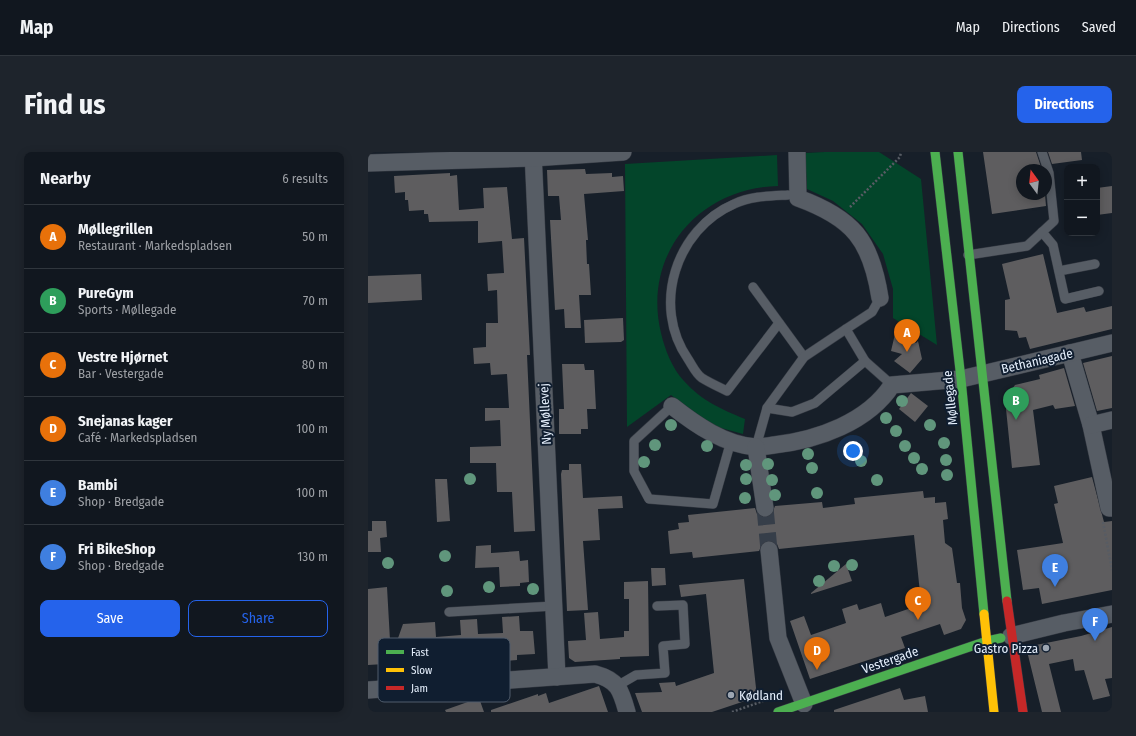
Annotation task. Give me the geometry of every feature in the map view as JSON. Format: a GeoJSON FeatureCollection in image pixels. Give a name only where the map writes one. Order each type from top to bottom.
{"type":"FeatureCollection","features":[{"type":"Feature","properties":{"kind":"main road","name":"Møllegade"},"geometry":{"type":"LineString","coordinates":[[935,152],[983,374],[1011,636],[1023,712]]}},
{"type":"Feature","properties":{"kind":"main road","name":"Møllegade"},"geometry":{"type":"LineString","coordinates":[[958,152],[958,255],[961,379],[994,712]]}},
{"type":"Feature","properties":{"kind":"main road","name":"Vestergade"},"geometry":{"type":"LineString","coordinates":[[778,712],[987,641],[1011,636]]}},
{"type":"Feature","properties":{"kind":"street"},"geometry":{"type":"LineString","coordinates":[[368,162],[623,152]]}},
{"type":"Feature","properties":{"kind":"street"},"geometry":{"type":"LineString","coordinates":[[788,152],[793,197]]}},
{"type":"Feature","properties":{"kind":"street"},"geometry":{"type":"LineString","coordinates":[[793,197],[797,152]]}},
{"type":"Feature","properties":{"kind":"street","name":"Ny Møllevej"},"geometry":{"type":"LineString","coordinates":[[533,155],[557,677]]}},
{"type":"Feature","properties":{"kind":"street"},"geometry":{"type":"LineString","coordinates":[[793,197],[820,206],[839,217],[858,236],[870,254],[876,272],[880,298]]}},
{"type":"Feature","properties":{"kind":"street","name":"Bethaniagade"},"geometry":{"type":"LineString","coordinates":[[892,384],[961,379],[1112,343]]}},
{"type":"Feature","properties":{"kind":"street"},"geometry":{"type":"LineString","coordinates":[[1070,353],[1091,425],[1110,508]]}},
{"type":"Feature","properties":{"kind":"street"},"geometry":{"type":"LineString","coordinates":[[672,406],[696,425],[731,441],[756,447],[785,444],[824,434],[859,417],[884,396],[892,384]]}},
{"type":"Feature","properties":{"kind":"street"},"geometry":{"type":"LineString","coordinates":[[1091,425],[1112,420]]}},
{"type":"Feature","properties":{"kind":"street"},"geometry":{"type":"LineString","coordinates":[[756,447],[764,508]]}},
{"type":"Feature","properties":{"kind":"street"},"geometry":{"type":"LineString","coordinates":[[769,550],[778,638],[804,704]]}},
{"type":"Feature","properties":{"kind":"street"},"geometry":{"type":"LineString","coordinates":[[1011,636],[1064,623],[1112,614]]}},
{"type":"Feature","properties":{"kind":"street"},"geometry":{"type":"LineString","coordinates":[[510,680],[595,674],[609,677],[617,686],[627,712]]}},
{"type":"Feature","properties":{"kind":"street"},"geometry":{"type":"LineString","coordinates":[[368,690],[378,689]]}},
{"type":"Feature","properties":{"kind":"lane"},"geometry":{"type":"LineString","coordinates":[[958,255],[1027,246],[1054,221],[1049,173],[1042,152]]}},
{"type":"Feature","properties":{"kind":"lane"},"geometry":{"type":"LineString","coordinates":[[779,323],[727,390],[701,378],[681,348],[671,316],[671,289],[677,262],[691,238],[710,218],[734,204],[760,196],[793,197]]}},
{"type":"Feature","properties":{"kind":"lane"},"geometry":{"type":"LineString","coordinates":[[1042,232],[1053,245],[1065,299],[1099,291]]}},
{"type":"Feature","properties":{"kind":"lane"},"geometry":{"type":"LineString","coordinates":[[1059,271],[1095,264]]}},
{"type":"Feature","properties":{"kind":"lane"},"geometry":{"type":"LineString","coordinates":[[753,287],[804,356]]}},
{"type":"Feature","properties":{"kind":"lane"},"geometry":{"type":"LineString","coordinates":[[756,447],[767,408],[804,356],[872,312],[880,298]]}},
{"type":"Feature","properties":{"kind":"lane"},"geometry":{"type":"LineString","coordinates":[[846,329],[864,361],[892,384]]}},
{"type":"Feature","properties":{"kind":"lane"},"geometry":{"type":"LineString","coordinates":[[767,408],[792,412],[815,403],[864,361]]}},
{"type":"Feature","properties":{"kind":"lane"},"geometry":{"type":"LineString","coordinates":[[672,406],[634,440],[634,471],[649,500],[713,504],[731,441]]}},
{"type":"Feature","properties":{"kind":"lane"},"geometry":{"type":"LineString","coordinates":[[617,686],[636,674],[665,673],[663,646],[686,644],[683,605],[657,606]]}},
{"type":"Feature","properties":{"kind":"lane"},"geometry":{"type":"LineString","coordinates":[[449,612],[554,606]]}},
{"type":"Feature","properties":{"kind":"path"},"geometry":{"type":"LineString","coordinates":[[839,217],[900,157],[901,152]]}},
{"type":"Feature","properties":{"kind":"path"},"geometry":{"type":"LineString","coordinates":[[1110,508],[1103,519],[1112,570]]}},
{"type":"Feature","properties":{"kind":"green space"},"geometry":{"type":"Polygon","coordinates":[[[879,152],[921,179],[937,345],[893,318],[893,289],[883,254],[862,224],[833,201],[807,189],[805,153],[879,152]]]}},
{"type":"Feature","properties":{"kind":"green space"},"geometry":{"type":"Polygon","coordinates":[[[777,155],[778,186],[750,190],[724,199],[701,213],[683,231],[669,252],[660,277],[657,304],[661,333],[673,365],[684,381],[698,394],[720,408],[745,419],[743,434],[710,425],[671,395],[627,427],[625,164],[777,155]]]}},
{"type":"Feature","properties":{"kind":"building"},"geometry":{"type":"Polygon","coordinates":[[[983,152],[1036,152],[1040,164],[1016,164],[1016,200],[1046,200],[1046,206],[992,214],[983,152]]]}},
{"type":"Feature","properties":{"kind":"building"},"geometry":{"type":"Polygon","coordinates":[[[1048,152],[1081,152],[1082,160],[1052,164],[1048,152]]]}},
{"type":"Feature","properties":{"kind":"building"},"geometry":{"type":"Polygon","coordinates":[[[585,169],[586,174],[612,173],[612,177],[623,176],[624,191],[584,194],[588,240],[586,240],[587,264],[589,264],[591,295],[579,295],[581,328],[565,328],[564,309],[555,310],[550,220],[561,220],[559,196],[548,196],[547,170],[585,169]]]}},
{"type":"Feature","properties":{"kind":"building"},"geometry":{"type":"Polygon","coordinates":[[[450,173],[450,176],[457,175],[459,210],[484,208],[483,188],[507,187],[512,239],[524,238],[530,355],[527,355],[535,531],[514,532],[512,492],[497,492],[496,463],[470,463],[470,447],[501,446],[500,420],[485,421],[485,408],[509,408],[507,374],[491,375],[490,363],[474,364],[473,348],[486,347],[486,323],[498,323],[497,290],[488,291],[487,274],[504,273],[502,241],[478,243],[478,221],[429,222],[428,214],[424,214],[424,210],[409,211],[408,200],[405,200],[405,192],[395,193],[394,176],[450,173]]]}},
{"type":"Feature","properties":{"kind":"building"},"geometry":{"type":"Polygon","coordinates":[[[1112,186],[1112,213],[1100,215],[1100,188],[1112,186]]]}},
{"type":"Feature","properties":{"kind":"building"},"geometry":{"type":"Polygon","coordinates":[[[1043,254],[1057,313],[1084,307],[1086,312],[1112,306],[1112,329],[1030,349],[1026,337],[1019,338],[1017,331],[1005,330],[1005,300],[1010,299],[1002,264],[1043,254]]]}},
{"type":"Feature","properties":{"kind":"building"},"geometry":{"type":"Polygon","coordinates":[[[421,274],[422,300],[368,303],[368,276],[421,274]]]}},
{"type":"Feature","properties":{"kind":"building"},"geometry":{"type":"Polygon","coordinates":[[[623,318],[624,340],[621,342],[585,343],[584,320],[623,318]]]}},
{"type":"Feature","properties":{"kind":"building"},"geometry":{"type":"Polygon","coordinates":[[[901,330],[916,343],[918,341],[922,359],[910,373],[894,361],[902,354],[891,351],[895,334],[900,336],[901,330]]]}},
{"type":"Feature","properties":{"kind":"building"},"geometry":{"type":"Polygon","coordinates":[[[1112,356],[1112,408],[1097,411],[1083,363],[1112,356]]]}},
{"type":"Feature","properties":{"kind":"building"},"geometry":{"type":"Polygon","coordinates":[[[562,364],[584,364],[585,370],[594,370],[596,409],[587,409],[588,429],[581,429],[581,434],[559,434],[559,409],[564,409],[562,364]]]}},
{"type":"Feature","properties":{"kind":"building"},"geometry":{"type":"Polygon","coordinates":[[[1064,368],[1075,406],[1055,409],[1053,405],[1033,410],[1040,465],[1012,468],[1005,399],[1015,385],[1040,379],[1039,375],[1064,368]]]}},
{"type":"Feature","properties":{"kind":"building"},"geometry":{"type":"Polygon","coordinates":[[[911,393],[928,406],[915,422],[899,409],[911,393]]]}},
{"type":"Feature","properties":{"kind":"building"},"geometry":{"type":"Polygon","coordinates":[[[569,464],[581,464],[583,498],[622,496],[623,508],[598,509],[600,540],[583,541],[588,610],[567,611],[561,474],[562,470],[569,470],[569,464]]]}},
{"type":"Feature","properties":{"kind":"building"},"geometry":{"type":"Polygon","coordinates":[[[1092,477],[1104,522],[1112,521],[1112,590],[1042,604],[1039,588],[1023,590],[1017,550],[1063,543],[1054,504],[1058,503],[1054,486],[1092,477]]]}},
{"type":"Feature","properties":{"kind":"building"},"geometry":{"type":"Polygon","coordinates":[[[435,479],[447,479],[450,521],[437,522],[435,479]]]}},
{"type":"Feature","properties":{"kind":"building"},"geometry":{"type":"Polygon","coordinates":[[[923,491],[924,498],[935,497],[935,503],[946,502],[948,519],[943,520],[945,543],[952,548],[957,583],[960,583],[962,608],[966,620],[961,629],[944,635],[940,624],[901,637],[905,648],[810,679],[790,621],[804,616],[811,635],[846,623],[842,609],[857,604],[859,610],[881,603],[885,617],[911,608],[908,598],[920,593],[914,535],[779,549],[777,544],[768,540],[763,542],[759,551],[693,558],[692,552],[670,554],[668,531],[679,529],[678,523],[689,522],[688,515],[755,508],[757,514],[766,518],[771,516],[775,506],[822,502],[823,508],[855,504],[854,498],[923,491]]]}},
{"type":"Feature","properties":{"kind":"building"},"geometry":{"type":"Polygon","coordinates":[[[372,521],[386,521],[387,537],[380,538],[381,552],[368,552],[368,531],[372,531],[372,521]]]}},
{"type":"Feature","properties":{"kind":"building"},"geometry":{"type":"Polygon","coordinates":[[[491,545],[491,553],[519,551],[520,561],[528,560],[529,582],[520,583],[520,586],[500,587],[499,567],[475,568],[476,546],[491,545]]]}},
{"type":"Feature","properties":{"kind":"building"},"geometry":{"type":"Polygon","coordinates":[[[846,564],[852,581],[811,594],[811,593],[846,564]]]}},
{"type":"Feature","properties":{"kind":"building"},"geometry":{"type":"Polygon","coordinates":[[[651,568],[665,568],[666,585],[652,586],[651,568]]]}},
{"type":"Feature","properties":{"kind":"building"},"geometry":{"type":"Polygon","coordinates":[[[744,579],[757,697],[712,712],[642,712],[635,693],[662,692],[659,683],[675,682],[676,686],[714,673],[706,594],[681,597],[679,585],[744,579]]]}},
{"type":"Feature","properties":{"kind":"building"},"geometry":{"type":"Polygon","coordinates":[[[648,581],[649,656],[620,657],[620,659],[575,662],[569,658],[568,641],[586,640],[584,613],[598,612],[600,639],[624,637],[624,631],[629,631],[629,599],[624,599],[624,582],[648,581]]]}},
{"type":"Feature","properties":{"kind":"building"},"geometry":{"type":"Polygon","coordinates":[[[387,587],[390,638],[378,638],[378,664],[368,665],[368,589],[387,587]]]}},
{"type":"Feature","properties":{"kind":"building"},"geometry":{"type":"Polygon","coordinates":[[[519,616],[520,631],[533,631],[535,654],[517,655],[517,660],[510,660],[510,638],[398,638],[403,624],[435,622],[436,637],[461,635],[460,620],[477,619],[478,634],[503,633],[502,617],[519,616]]]}},
{"type":"Feature","properties":{"kind":"building"},"geometry":{"type":"Polygon","coordinates":[[[1112,627],[1112,678],[1105,679],[1110,696],[1093,700],[1084,670],[1075,671],[1073,659],[1049,664],[1061,712],[1042,712],[1026,647],[1081,636],[1112,627]]]}},
{"type":"Feature","properties":{"kind":"building"},"geometry":{"type":"Polygon","coordinates":[[[599,686],[608,712],[491,712],[491,710],[538,694],[538,696],[546,693],[549,703],[599,686]]]}},
{"type":"Feature","properties":{"kind":"building"},"geometry":{"type":"Polygon","coordinates":[[[900,688],[904,700],[925,696],[928,712],[834,712],[834,710],[900,688]]]}},
{"type":"Feature","properties":{"kind":"building"},"geometry":{"type":"Polygon","coordinates":[[[468,702],[480,702],[484,712],[446,712],[445,710],[468,702]]]}},
{"type":"Feature","properties":{"kind":"tunnel"},"geometry":{"type":"LineString","coordinates":[[765,508],[769,550]]}},
{"type":"Feature","properties":{"kind":"traffic: fast"},"geometry":{"type":"LineString","coordinates":[[935,152],[961,379],[984,614]]}},
{"type":"Feature","properties":{"kind":"traffic: fast"},"geometry":{"type":"LineString","coordinates":[[958,152],[1007,601]]}},
{"type":"Feature","properties":{"kind":"traffic: fast"},"geometry":{"type":"LineString","coordinates":[[778,712],[987,641],[1001,638]]}},
{"type":"Feature","properties":{"kind":"traffic: slow"},"geometry":{"type":"LineString","coordinates":[[984,614],[994,712]]}},
{"type":"Feature","properties":{"kind":"traffic: jam"},"geometry":{"type":"LineString","coordinates":[[1007,601],[1023,712]]}},
{"type":"Feature","properties":{"kind":"place","name":"Møllegrillen"},"geometry":{"type":"Point","coordinates":[907,352]}},
{"type":"Feature","properties":{"kind":"place","name":"PureGym"},"geometry":{"type":"Point","coordinates":[1016,420]}},
{"type":"Feature","properties":{"kind":"place","name":"Bambi"},"geometry":{"type":"Point","coordinates":[1055,587]}},
{"type":"Feature","properties":{"kind":"place","name":"Vestre Hjørnet"},"geometry":{"type":"Point","coordinates":[918,620]}},
{"type":"Feature","properties":{"kind":"place","name":"Fri BikeShop"},"geometry":{"type":"Point","coordinates":[1095,641]}},
{"type":"Feature","properties":{"kind":"place","name":"Gastro Pizza"},"geometry":{"type":"Point","coordinates":[1046,648]}},
{"type":"Feature","properties":{"kind":"place","name":"Snejanas kager"},"geometry":{"type":"Point","coordinates":[817,670]}},
{"type":"Feature","properties":{"kind":"place","name":"Kødland"},"geometry":{"type":"Point","coordinates":[731,695]}}]}
